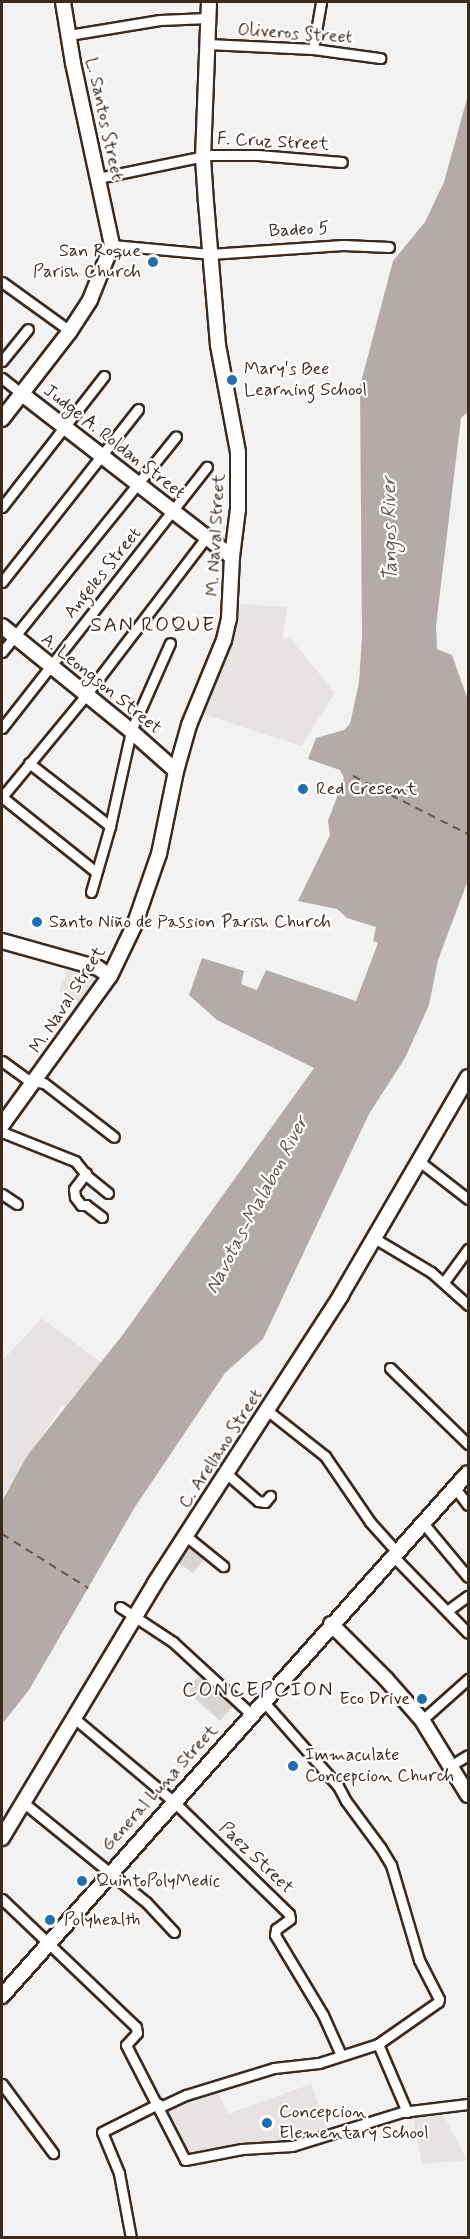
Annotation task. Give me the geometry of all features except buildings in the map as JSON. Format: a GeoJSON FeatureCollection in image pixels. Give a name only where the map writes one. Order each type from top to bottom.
{"type":"FeatureCollection","features":[{"type":"Feature","properties":{"kind":"main road","name":"L. Santos Street"},"geometry":{"type":"LineString","coordinates":[[63,2],[112,245]]}},
{"type":"Feature","properties":{"kind":"main road","name":"M. Naval Street"},"geometry":{"type":"LineString","coordinates":[[2,1125],[6,1109],[35,1082],[110,976],[134,926],[159,854],[176,771],[206,679],[224,640],[229,618],[232,557],[238,510],[238,452],[218,345],[203,158],[209,2]]}},
{"type":"Feature","properties":{"kind":"main road"},"geometry":{"type":"LineString","coordinates":[[2,419],[70,331],[95,291],[112,245]]}},
{"type":"Feature","properties":{"kind":"main road","name":"Judge A. Roldan Street"},"geometry":{"type":"LineString","coordinates":[[22,394],[232,557]]}},
{"type":"Feature","properties":{"kind":"main road","name":"A. Leongson Street"},"geometry":{"type":"LineString","coordinates":[[2,626],[131,731],[176,771]]}},
{"type":"Feature","properties":{"kind":"main road"},"geometry":{"type":"LineString","coordinates":[[2,941],[98,968],[110,976]]}},
{"type":"Feature","properties":{"kind":"main road","name":"C. Arellano Street"},"geometry":{"type":"LineString","coordinates":[[2,1838],[135,1616],[268,1411],[374,1238],[468,1077]]}},
{"type":"Feature","properties":{"kind":"main road","name":"General Luna Street"},"geometry":{"type":"LineString","coordinates":[[2,1996],[48,1941],[468,1473]]}},
{"type":"Feature","properties":{"kind":"main road"},"geometry":{"type":"LineString","coordinates":[[331,1624],[379,1672],[422,1720],[468,1795]]}},
{"type":"Feature","properties":{"kind":"street"},"geometry":{"type":"LineString","coordinates":[[313,49],[321,2]]}},
{"type":"Feature","properties":{"kind":"street"},"geometry":{"type":"LineString","coordinates":[[69,35],[160,20],[208,18]]}},
{"type":"Feature","properties":{"kind":"street","name":"Oliveros Street"},"geometry":{"type":"LineString","coordinates":[[207,44],[313,49],[380,58]]}},
{"type":"Feature","properties":{"kind":"street","name":"F. Cruz Street"},"geometry":{"type":"LineString","coordinates":[[98,178],[209,155],[258,155],[342,162]]}},
{"type":"Feature","properties":{"kind":"street","name":"Badeo 5"},"geometry":{"type":"LineString","coordinates":[[112,245],[210,254],[343,244],[389,247]]}},
{"type":"Feature","properties":{"kind":"street"},"geometry":{"type":"LineString","coordinates":[[2,282],[70,331]]}},
{"type":"Feature","properties":{"kind":"street"},"geometry":{"type":"LineString","coordinates":[[2,361],[28,328]]}},
{"type":"Feature","properties":{"kind":"street"},"geometry":{"type":"LineString","coordinates":[[2,507],[104,376]]}},
{"type":"Feature","properties":{"kind":"street","name":"Judge A. Roldan Street"},"geometry":{"type":"LineString","coordinates":[[2,378],[22,394]]}},
{"type":"Feature","properties":{"kind":"street"},"geometry":{"type":"LineString","coordinates":[[2,582],[138,409]]}},
{"type":"Feature","properties":{"kind":"street"},"geometry":{"type":"LineString","coordinates":[[2,652],[176,436]]}},
{"type":"Feature","properties":{"kind":"street","name":"Angeles Street"},"geometry":{"type":"LineString","coordinates":[[2,728],[207,467]]}},
{"type":"Feature","properties":{"kind":"street"},"geometry":{"type":"LineString","coordinates":[[96,872],[2,797],[86,695],[207,536]]}},
{"type":"Feature","properties":{"kind":"street"},"geometry":{"type":"LineString","coordinates":[[91,892],[110,826],[131,731],[170,643]]}},
{"type":"Feature","properties":{"kind":"street"},"geometry":{"type":"LineString","coordinates":[[28,763],[110,826]]}},
{"type":"Feature","properties":{"kind":"street"},"geometry":{"type":"LineString","coordinates":[[2,1061],[35,1082],[44,1083],[114,1137]]}},
{"type":"Feature","properties":{"kind":"street"},"geometry":{"type":"LineString","coordinates":[[2,1132],[75,1161],[108,1193]]}},
{"type":"Feature","properties":{"kind":"street"},"geometry":{"type":"LineString","coordinates":[[419,1161],[468,1199]]}},
{"type":"Feature","properties":{"kind":"street"},"geometry":{"type":"LineString","coordinates":[[86,1173],[75,1189],[75,1197],[81,1205],[86,1205],[102,1216]]}},
{"type":"Feature","properties":{"kind":"street"},"geometry":{"type":"LineString","coordinates":[[2,1194],[17,1204]]}},
{"type":"Feature","properties":{"kind":"street"},"geometry":{"type":"LineString","coordinates":[[374,1238],[444,1282],[468,1305]]}},
{"type":"Feature","properties":{"kind":"street"},"geometry":{"type":"LineString","coordinates":[[444,1282],[468,1249]]}},
{"type":"Feature","properties":{"kind":"street"},"geometry":{"type":"LineString","coordinates":[[390,1368],[468,1444]]}},
{"type":"Feature","properties":{"kind":"street"},"geometry":{"type":"LineString","coordinates":[[268,1411],[325,1456],[395,1554],[468,1633]]}},
{"type":"Feature","properties":{"kind":"street"},"geometry":{"type":"LineString","coordinates":[[226,1474],[258,1502],[265,1502],[270,1496]]}},
{"type":"Feature","properties":{"kind":"street"},"geometry":{"type":"LineString","coordinates":[[455,1488],[468,1505]]}},
{"type":"Feature","properties":{"kind":"street"},"geometry":{"type":"LineString","coordinates":[[423,1523],[468,1577]]}},
{"type":"Feature","properties":{"kind":"street"},"geometry":{"type":"LineString","coordinates":[[186,1536],[223,1566]]}},
{"type":"Feature","properties":{"kind":"street"},"geometry":{"type":"LineString","coordinates":[[447,1611],[468,1596]]}},
{"type":"Feature","properties":{"kind":"street"},"geometry":{"type":"LineString","coordinates":[[120,1607],[173,1642],[251,1714]]}},
{"type":"Feature","properties":{"kind":"street"},"geometry":{"type":"LineString","coordinates":[[422,1720],[467,1684]]}},
{"type":"Feature","properties":{"kind":"street"},"geometry":{"type":"LineString","coordinates":[[131,2238],[119,2173],[102,2132],[186,2095],[274,2068],[319,2063],[378,2044],[438,2002],[439,1999],[419,1960],[391,1865],[346,1802],[338,1786],[263,1701]]}},
{"type":"Feature","properties":{"kind":"street","name":"Paez Street"},"geometry":{"type":"LineString","coordinates":[[74,1718],[173,1801],[289,1914],[290,1919],[274,1932],[323,2015],[341,2055]]}},
{"type":"Feature","properties":{"kind":"street"},"geometry":{"type":"LineString","coordinates":[[450,1766],[468,1755]]}},
{"type":"Feature","properties":{"kind":"street"},"geometry":{"type":"LineString","coordinates":[[24,1803],[111,1872],[162,1916],[174,1932]]}},
{"type":"Feature","properties":{"kind":"street"},"geometry":{"type":"LineString","coordinates":[[2,1899],[136,2027],[137,2033],[126,2045],[185,2160],[243,2149],[292,2146],[407,2112],[468,2104]]}},
{"type":"Feature","properties":{"kind":"street"},"geometry":{"type":"LineString","coordinates":[[378,2044],[407,2112]]}},
{"type":"Feature","properties":{"kind":"street"},"geometry":{"type":"LineString","coordinates":[[2,2084],[53,2153]]}},
{"type":"Feature","properties":{"kind":"shaded area"},"geometry":{"type":"Polygon","coordinates":[[[240,604],[287,607],[283,638],[291,639],[335,693],[301,746],[203,714],[237,631],[240,604]]]}},
{"type":"Feature","properties":{"kind":"shaded area"},"geometry":{"type":"Polygon","coordinates":[[[71,963],[104,977],[84,1007],[59,991],[71,963]]]}},
{"type":"Feature","properties":{"kind":"shaded area"},"geometry":{"type":"Polygon","coordinates":[[[42,1318],[130,1384],[80,1422],[62,1405],[2,1498],[2,1357],[4,1359],[42,1318]]]}},
{"type":"Feature","properties":{"kind":"shaded area"},"geometry":{"type":"Polygon","coordinates":[[[188,1542],[207,1556],[193,1573],[176,1561],[188,1542]]]}},
{"type":"Feature","properties":{"kind":"shaded area"},"geometry":{"type":"Polygon","coordinates":[[[198,1677],[204,1677],[236,1703],[220,1721],[190,1694],[189,1686],[198,1677]]]}},
{"type":"Feature","properties":{"kind":"shaded area","name":"Concepcion Elementary School"},"geometry":{"type":"Polygon","coordinates":[[[311,2084],[328,2132],[292,2144],[186,2159],[162,2109],[216,2088],[228,2114],[311,2084]]]}},
{"type":"Feature","properties":{"kind":"shaded area"},"geometry":{"type":"Polygon","coordinates":[[[443,2114],[467,2160],[422,2164],[413,2118],[443,2114]]]}},
{"type":"Feature","properties":{"kind":"water"},"geometry":{"type":"Polygon","coordinates":[[[468,95],[468,412],[461,418],[436,626],[437,649],[452,655],[468,700],[468,880],[438,960],[429,1005],[405,1058],[369,1114],[263,1339],[225,1373],[135,1507],[29,1690],[2,1724],[2,1501],[27,1456],[124,1333],[314,1068],[217,1020],[189,995],[202,958],[244,971],[241,984],[257,990],[266,970],[356,1001],[378,943],[373,941],[376,927],[347,918],[337,909],[298,901],[330,835],[328,821],[344,778],[340,770],[308,759],[316,738],[344,730],[350,724],[359,683],[362,636],[360,386],[393,261],[425,222],[444,182],[468,95]]]}},
{"type":"Feature","properties":{"kind":"ferry route"},"geometry":{"type":"LineString","coordinates":[[353,776],[468,834]]}},
{"type":"Feature","properties":{"kind":"ferry route"},"geometry":{"type":"LineString","coordinates":[[2,1534],[88,1588]]}},
{"type":"Feature","properties":{"kind":"place","name":"San Roque Parish Church"},"geometry":{"type":"Point","coordinates":[153,262]}},
{"type":"Feature","properties":{"kind":"place","name":"Mary's Bee Learning School"},"geometry":{"type":"Point","coordinates":[232,380]}},
{"type":"Feature","properties":{"kind":"place","name":"Red Cresent"},"geometry":{"type":"Point","coordinates":[303,789]}},
{"type":"Feature","properties":{"kind":"place","name":"Santo Niño de Passion Parish Church"},"geometry":{"type":"Point","coordinates":[37,922]}},
{"type":"Feature","properties":{"kind":"place","name":"Eco Drive"},"geometry":{"type":"Point","coordinates":[422,1699]}},
{"type":"Feature","properties":{"kind":"place","name":"Immaculate Concepcion Church"},"geometry":{"type":"Point","coordinates":[293,1766]}},
{"type":"Feature","properties":{"kind":"place","name":"QuintoPolyMedic"},"geometry":{"type":"Point","coordinates":[82,1881]}},
{"type":"Feature","properties":{"kind":"place","name":"Polyhealth"},"geometry":{"type":"Point","coordinates":[50,1920]}},
{"type":"Feature","properties":{"kind":"place","name":"Concepcion Elementary School"},"geometry":{"type":"Point","coordinates":[267,2123]}},
{"type":"Feature","properties":{"kind":"district","name":"SAN ROQUE"},"geometry":{"type":"Point","coordinates":[153,625]}},
{"type":"Feature","properties":{"kind":"district","name":"CONCEPCION"},"geometry":{"type":"Point","coordinates":[258,1690]}},
{"type":"Feature","properties":{"kind":"water label","name":"Tangos River"},"geometry":{"type":"Point","coordinates":[390,529]}},
{"type":"Feature","properties":{"kind":"water label","name":"Navotas-Malabon River"},"geometry":{"type":"Point","coordinates":[257,1205]}}]}
